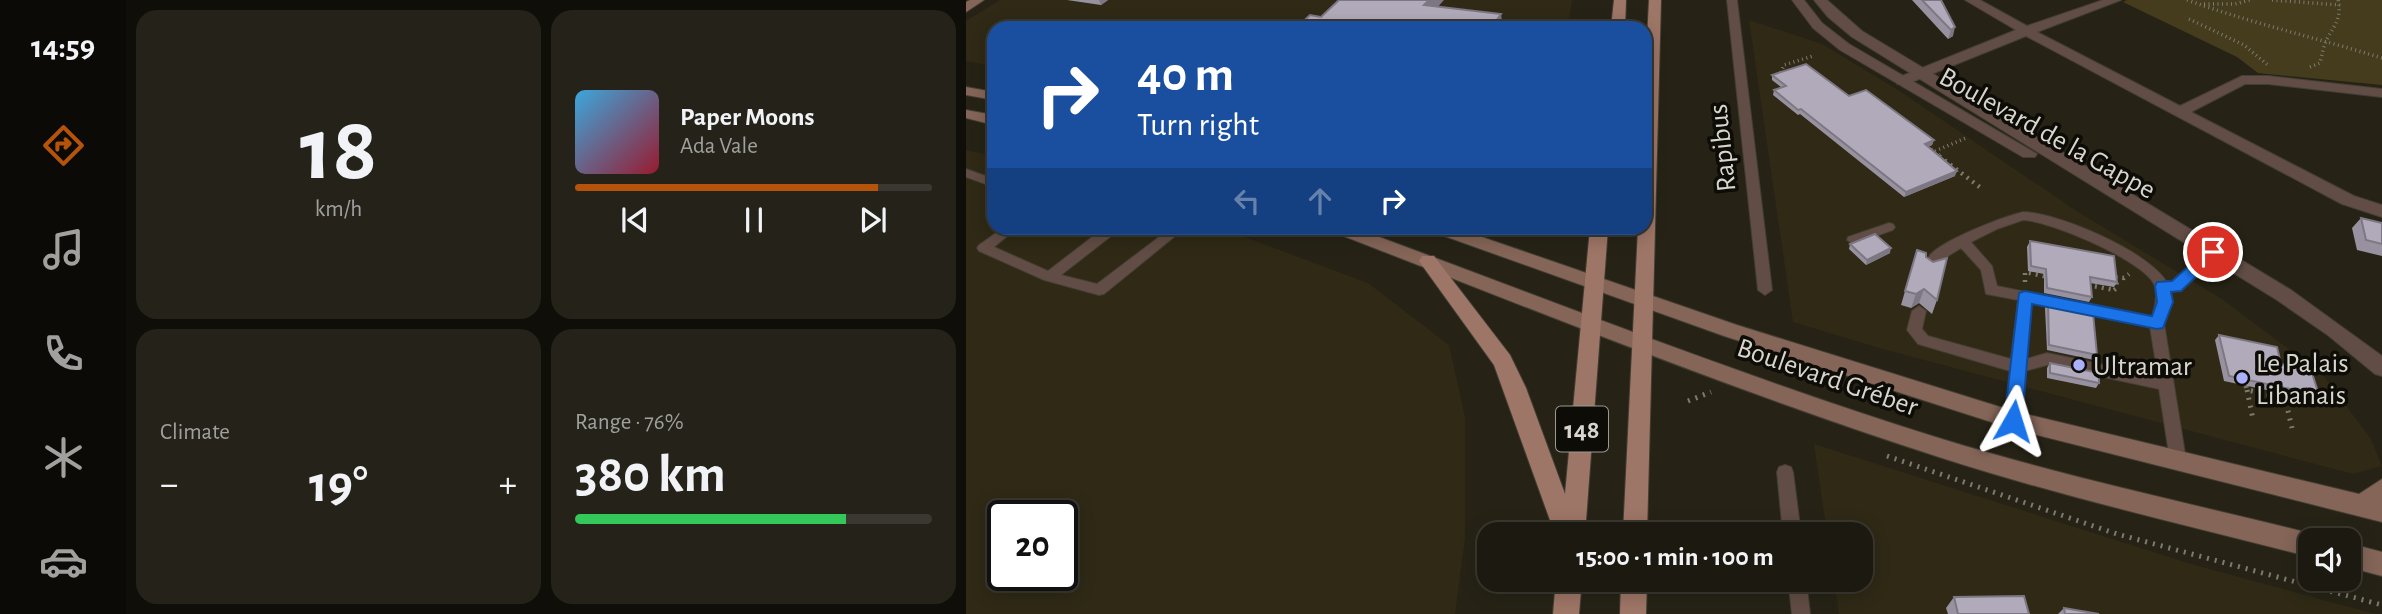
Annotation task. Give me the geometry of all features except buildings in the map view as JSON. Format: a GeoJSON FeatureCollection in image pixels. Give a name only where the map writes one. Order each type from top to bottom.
{"type":"FeatureCollection","features":[{"type":"Feature","properties":{"kind":"main road"},"geometry":{"type":"LineString","coordinates":[[966,7],[977,0]]}},
{"type":"Feature","properties":{"kind":"main road"},"geometry":{"type":"LineString","coordinates":[[1618,21],[1620,0]]}},
{"type":"Feature","properties":{"kind":"main road","name":"148"},"geometry":{"type":"LineString","coordinates":[[1652,82],[1655,0]]}},
{"type":"Feature","properties":{"kind":"main road"},"geometry":{"type":"LineString","coordinates":[[966,114],[987,118]]}},
{"type":"Feature","properties":{"kind":"main road","name":"Boulevard Gréber"},"geometry":{"type":"LineString","coordinates":[[1358,235],[1748,383],[1979,459],[2298,542]]}},
{"type":"Feature","properties":{"kind":"main road","name":"Boulevard Gréber"},"geometry":{"type":"LineString","coordinates":[[1458,235],[1644,301],[2013,421],[2372,508]]}},
{"type":"Feature","properties":{"kind":"main road","name":"148"},"geometry":{"type":"LineString","coordinates":[[1574,522],[1598,235]]}},
{"type":"Feature","properties":{"kind":"main road","name":"148"},"geometry":{"type":"LineString","coordinates":[[1635,522],[1646,235]]}},
{"type":"Feature","properties":{"kind":"main road"},"geometry":{"type":"LineString","coordinates":[[1429,261],[1503,361],[1563,522]]}},
{"type":"Feature","properties":{"kind":"main road"},"geometry":{"type":"LineString","coordinates":[[2372,508],[2382,490]]}},
{"type":"Feature","properties":{"kind":"main road"},"geometry":{"type":"LineString","coordinates":[[2361,558],[2382,564]]}},
{"type":"Feature","properties":{"kind":"main road"},"geometry":{"type":"LineString","coordinates":[[1566,614],[1568,592]]}},
{"type":"Feature","properties":{"kind":"main road"},"geometry":{"type":"LineString","coordinates":[[1633,614],[1634,592]]}},
{"type":"Feature","properties":{"kind":"street","name":"Boulevard de la Gappe"},"geometry":{"type":"LineString","coordinates":[[1798,0],[1811,18],[1837,40],[1902,81],[1970,122],[2212,253]]}},
{"type":"Feature","properties":{"kind":"street","name":"Boulevard de la Gappe"},"geometry":{"type":"LineString","coordinates":[[1820,0],[1846,26],[2284,295],[2377,358]]}},
{"type":"Feature","properties":{"kind":"street"},"geometry":{"type":"LineString","coordinates":[[1971,0],[2348,200],[2382,211]]}},
{"type":"Feature","properties":{"kind":"street"},"geometry":{"type":"LineString","coordinates":[[1902,81],[2025,31],[2115,0]]}},
{"type":"Feature","properties":{"kind":"street"},"geometry":{"type":"LineString","coordinates":[[2181,111],[2242,80],[2382,93]]}},
{"type":"Feature","properties":{"kind":"lane","name":"Rapibus"},"geometry":{"type":"LineString","coordinates":[[1732,0],[1765,290]]}},
{"type":"Feature","properties":{"kind":"lane"},"geometry":{"type":"LineString","coordinates":[[966,173],[987,180]]}},
{"type":"Feature","properties":{"kind":"lane"},"geometry":{"type":"LineString","coordinates":[[1930,269],[1939,254],[1963,242],[2018,218],[2045,217],[2144,267],[2162,286],[2165,302],[2157,323],[2178,460]]}},
{"type":"Feature","properties":{"kind":"lane"},"geometry":{"type":"LineString","coordinates":[[1853,240],[1889,227]]}},
{"type":"Feature","properties":{"kind":"lane"},"geometry":{"type":"LineString","coordinates":[[1001,235],[984,247],[1049,277],[1099,290],[1170,235]]}},
{"type":"Feature","properties":{"kind":"lane"},"geometry":{"type":"LineString","coordinates":[[1049,277],[1104,235]]}},
{"type":"Feature","properties":{"kind":"lane"},"geometry":{"type":"LineString","coordinates":[[1963,242],[1987,269],[1991,290],[2157,323]]}},
{"type":"Feature","properties":{"kind":"lane"},"geometry":{"type":"LineString","coordinates":[[2162,286],[2176,287],[2212,253]]}},
{"type":"Feature","properties":{"kind":"lane"},"geometry":{"type":"LineString","coordinates":[[2013,421],[2025,297]]}},
{"type":"Feature","properties":{"kind":"lane"},"geometry":{"type":"LineString","coordinates":[[1919,310],[1914,327],[1919,337],[1983,357],[2018,367],[2047,359],[2167,384]]}},
{"type":"Feature","properties":{"kind":"lane"},"geometry":{"type":"LineString","coordinates":[[1785,472],[1791,522]]}},
{"type":"Feature","properties":{"kind":"lane"},"geometry":{"type":"LineString","coordinates":[[1798,592],[1801,614]]}},
{"type":"Feature","properties":{"kind":"path"},"geometry":{"type":"LineString","coordinates":[[2188,0],[2256,23],[2382,58]]}},
{"type":"Feature","properties":{"kind":"path"},"geometry":{"type":"LineString","coordinates":[[2199,4],[2235,4],[2250,0]]}},
{"type":"Feature","properties":{"kind":"path"},"geometry":{"type":"LineString","coordinates":[[2272,0],[2339,2],[2338,27],[2326,41],[2320,63],[2301,68]]}},
{"type":"Feature","properties":{"kind":"path"},"geometry":{"type":"LineString","coordinates":[[2189,19],[2265,60],[2275,81]]}},
{"type":"Feature","properties":{"kind":"path"},"geometry":{"type":"LineString","coordinates":[[1786,75],[1781,72],[1784,65],[1813,56]]}},
{"type":"Feature","properties":{"kind":"path"},"geometry":{"type":"LineString","coordinates":[[1935,151],[1974,135]]}},
{"type":"Feature","properties":{"kind":"path"},"geometry":{"type":"LineString","coordinates":[[1927,151],[1935,151],[1981,188]]}},
{"type":"Feature","properties":{"kind":"path"},"geometry":{"type":"LineString","coordinates":[[2083,284],[2114,290],[2117,288],[2116,277],[2124,278],[2133,271]]}},
{"type":"Feature","properties":{"kind":"path"},"geometry":{"type":"LineString","coordinates":[[2025,272],[2061,279]]}},
{"type":"Feature","properties":{"kind":"path"},"geometry":{"type":"LineString","coordinates":[[2253,419],[2246,388],[2284,398],[2292,428]]}},
{"type":"Feature","properties":{"kind":"path","name":"Boulevard Gréber"},"geometry":{"type":"LineString","coordinates":[[1688,401],[1710,392]]}},
{"type":"Feature","properties":{"kind":"path"},"geometry":{"type":"LineString","coordinates":[[2117,534],[2382,605]]}},
{"type":"Feature","properties":{"kind":"shaded area"},"geometry":{"type":"Polygon","coordinates":[[[1000,0],[1572,0],[1569,21],[987,21],[987,65],[966,61],[966,21],[1000,0]]]}},
{"type":"Feature","properties":{"kind":"shaded area"},"geometry":{"type":"Polygon","coordinates":[[[2382,0],[2382,85],[2258,73],[2237,57],[2123,2],[2382,0]]]}},
{"type":"Feature","properties":{"kind":"shaded area"},"geometry":{"type":"Polygon","coordinates":[[[1749,20],[1822,44],[1898,90],[2078,212],[2222,299],[2322,374],[2371,439],[2382,466],[2353,474],[1879,348],[1793,322],[1749,20]]]}},
{"type":"Feature","properties":{"kind":"shaded area"},"geometry":{"type":"Polygon","coordinates":[[[966,150],[987,154],[987,235],[1240,235],[1368,283],[1449,345],[1465,417],[1465,539],[1455,614],[966,614],[966,150]]]}},
{"type":"Feature","properties":{"kind":"shaded area"},"geometry":{"type":"Polygon","coordinates":[[[1814,444],[2191,564],[2375,614],[1839,614],[1836,592],[1873,592],[1873,522],[1825,522],[1814,444]]]}},
{"type":"Feature","properties":{"kind":"place","name":"Ultramar"},"geometry":{"type":"Point","coordinates":[2079,365]}},
{"type":"Feature","properties":{"kind":"place","name":"Le Palais Libanais"},"geometry":{"type":"Point","coordinates":[2242,378]}},
{"type":"Feature","properties":{"kind":"route"},"geometry":{"type":"LineString","coordinates":[[2013,421],[2025,297],[2157,323],[2165,302],[2162,286],[2176,287],[2213,252]]}}]}
